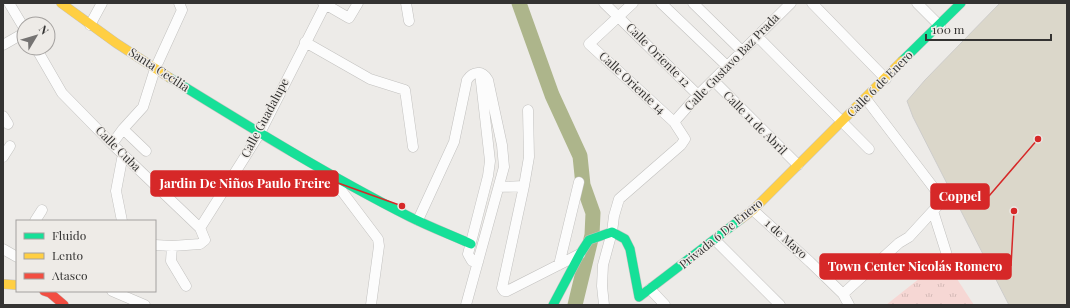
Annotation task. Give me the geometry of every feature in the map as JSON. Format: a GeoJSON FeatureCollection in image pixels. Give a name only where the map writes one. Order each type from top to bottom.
{"type":"FeatureCollection","features":[{"type":"Feature","properties":{"kind":"street"},"geometry":{"type":"LineString","coordinates":[[9,3],[17,16]]}},
{"type":"Feature","properties":{"kind":"street","name":"Santa Cecilia"},"geometry":{"type":"LineString","coordinates":[[61,3],[90,25],[155,69],[260,133],[324,170],[415,219],[471,244]]}},
{"type":"Feature","properties":{"kind":"street"},"geometry":{"type":"LineString","coordinates":[[90,25],[102,3]]}},
{"type":"Feature","properties":{"kind":"street"},"geometry":{"type":"LineString","coordinates":[[112,144],[123,129],[143,107],[155,69],[182,10],[179,3]]}},
{"type":"Feature","properties":{"kind":"street"},"geometry":{"type":"LineString","coordinates":[[324,4],[350,18],[358,3]]}},
{"type":"Feature","properties":{"kind":"street"},"geometry":{"type":"LineString","coordinates":[[406,3],[409,21]]}},
{"type":"Feature","properties":{"kind":"street","name":"Calle Oriente 12"},"geometry":{"type":"LineString","coordinates":[[604,3],[698,94]]}},
{"type":"Feature","properties":{"kind":"street"},"geometry":{"type":"LineString","coordinates":[[618,16],[633,3]]}},
{"type":"Feature","properties":{"kind":"street"},"geometry":{"type":"LineString","coordinates":[[661,3],[727,66]]}},
{"type":"Feature","properties":{"kind":"street"},"geometry":{"type":"LineString","coordinates":[[693,3],[742,51]]}},
{"type":"Feature","properties":{"kind":"street"},"geometry":{"type":"LineString","coordinates":[[812,3],[886,79]]}},
{"type":"Feature","properties":{"kind":"street"},"geometry":{"type":"LineString","coordinates":[[917,3],[940,26]]}},
{"type":"Feature","properties":{"kind":"street","name":"Calle 6 de Enero"},"geometry":{"type":"LineString","coordinates":[[798,165],[940,26],[961,3]]}},
{"type":"Feature","properties":{"kind":"street","name":"Calle Guadalupe"},"geometry":{"type":"LineString","coordinates":[[200,228],[260,133],[324,4]]}},
{"type":"Feature","properties":{"kind":"street","name":"Calle Gustavo Baz Prada"},"geometry":{"type":"LineString","coordinates":[[674,122],[698,94],[757,36],[784,5]]}},
{"type":"Feature","properties":{"kind":"street","name":"Calle Oriente 14"},"geometry":{"type":"LineString","coordinates":[[612,232],[614,216],[619,199],[681,145],[685,139],[674,122],[589,44],[618,16]]}},
{"type":"Feature","properties":{"kind":"street"},"geometry":{"type":"LineString","coordinates":[[757,36],[869,150]]}},
{"type":"Feature","properties":{"kind":"street"},"geometry":{"type":"LineString","coordinates":[[3,45],[16,38]]}},
{"type":"Feature","properties":{"kind":"street"},"geometry":{"type":"LineString","coordinates":[[305,42],[370,79],[405,90],[413,147]]}},
{"type":"Feature","properties":{"kind":"street","name":"Calle Cuba"},"geometry":{"type":"LineString","coordinates":[[41,56],[62,93],[112,144],[200,228]]}},
{"type":"Feature","properties":{"kind":"street"},"geometry":{"type":"LineString","coordinates":[[478,262],[472,261],[468,254],[488,176],[490,161],[480,72]]}},
{"type":"Feature","properties":{"kind":"street"},"geometry":{"type":"LineString","coordinates":[[415,219],[454,142],[467,80],[470,75],[480,72],[485,75],[488,80],[504,156],[504,167],[466,305]]}},
{"type":"Feature","properties":{"kind":"street","name":"Calle 11 de Abril"},"geometry":{"type":"LineString","coordinates":[[713,80],[798,165]]}},
{"type":"Feature","properties":{"kind":"street"},"geometry":{"type":"LineString","coordinates":[[842,294],[899,243],[909,237],[943,200],[866,98]]}},
{"type":"Feature","properties":{"kind":"street"},"geometry":{"type":"LineString","coordinates":[[528,110],[528,157],[524,186],[502,288],[504,291],[507,291],[580,254]]}},
{"type":"Feature","properties":{"kind":"street"},"geometry":{"type":"LineString","coordinates":[[123,129],[146,151]]}},
{"type":"Feature","properties":{"kind":"street"},"geometry":{"type":"LineString","coordinates":[[3,157],[10,146]]}},
{"type":"Feature","properties":{"kind":"street"},"geometry":{"type":"LineString","coordinates":[[122,220],[116,191],[123,154]]}},
{"type":"Feature","properties":{"kind":"street","name":"Privada 6 De Enero"},"geometry":{"type":"LineString","coordinates":[[612,232],[625,239],[630,250],[639,297],[753,210],[798,165]]}},
{"type":"Feature","properties":{"kind":"street"},"geometry":{"type":"LineString","coordinates":[[324,170],[378,239],[380,246],[371,305]]}},
{"type":"Feature","properties":{"kind":"street"},"geometry":{"type":"LineString","coordinates":[[559,265],[579,182]]}},
{"type":"Feature","properties":{"kind":"street"},"geometry":{"type":"LineString","coordinates":[[499,187],[524,186]]}},
{"type":"Feature","properties":{"kind":"street"},"geometry":{"type":"LineString","coordinates":[[37,220],[42,210]]}},
{"type":"Feature","properties":{"kind":"street","name":"1 de Mayo"},"geometry":{"type":"LineString","coordinates":[[753,210],[810,262],[842,294],[849,305]]}},
{"type":"Feature","properties":{"kind":"street"},"geometry":{"type":"LineString","coordinates":[[933,211],[946,252]]}},
{"type":"Feature","properties":{"kind":"street"},"geometry":{"type":"LineString","coordinates":[[156,245],[172,246],[200,244],[205,240],[200,228]]}},
{"type":"Feature","properties":{"kind":"street"},"geometry":{"type":"LineString","coordinates":[[553,305],[589,240],[612,232]]}},
{"type":"Feature","properties":{"kind":"street"},"geometry":{"type":"LineString","coordinates":[[604,305],[602,286],[603,265],[612,232]]}},
{"type":"Feature","properties":{"kind":"street"},"geometry":{"type":"LineString","coordinates":[[715,240],[780,305]]}},
{"type":"Feature","properties":{"kind":"street"},"geometry":{"type":"LineString","coordinates":[[172,246],[171,261],[186,286]]}},
{"type":"Feature","properties":{"kind":"street"},"geometry":{"type":"LineString","coordinates":[[3,284],[16,286]]}},
{"type":"Feature","properties":{"kind":"street"},"geometry":{"type":"LineString","coordinates":[[650,289],[665,305]]}},
{"type":"Feature","properties":{"kind":"street"},"geometry":{"type":"LineString","coordinates":[[47,292],[64,305]]}},
{"type":"Feature","properties":{"kind":"street"},"geometry":{"type":"LineString","coordinates":[[114,292],[145,305]]}},
{"type":"Feature","properties":{"kind":"green space"},"geometry":{"type":"Polygon","coordinates":[[[944,259],[974,305],[886,305],[944,259]]]}},
{"type":"Feature","properties":{"kind":"building"},"geometry":{"type":"Polygon","coordinates":[[[1000,3],[1067,3],[1067,305],[1009,305],[913,117],[907,101],[925,80],[1000,3]]]}},
{"type":"Feature","properties":{"kind":"waterway"},"geometry":{"type":"LineString","coordinates":[[519,3],[552,95],[580,156],[583,185],[593,213],[592,235],[575,305]]}},
{"type":"Feature","properties":{"kind":"traffic: fast"},"geometry":{"type":"LineString","coordinates":[[902,61],[961,3]]}},
{"type":"Feature","properties":{"kind":"traffic: fast"},"geometry":{"type":"LineString","coordinates":[[170,78],[258,132],[348,184],[410,217],[471,244]]}},
{"type":"Feature","properties":{"kind":"traffic: fast"},"geometry":{"type":"LineString","coordinates":[[553,305],[589,240],[612,232],[625,239],[630,249],[639,297],[741,219]]}},
{"type":"Feature","properties":{"kind":"traffic: slow"},"geometry":{"type":"LineString","coordinates":[[61,3],[116,43],[170,78]]}},
{"type":"Feature","properties":{"kind":"traffic: slow"},"geometry":{"type":"LineString","coordinates":[[741,219],[753,210],[902,61]]}},
{"type":"Feature","properties":{"kind":"traffic: slow"},"geometry":{"type":"LineString","coordinates":[[3,284],[16,285]]}},
{"type":"Feature","properties":{"kind":"traffic: jam"},"geometry":{"type":"LineString","coordinates":[[47,292],[64,305]]}},
{"type":"Feature","properties":{"kind":"place","name":"Coppel"},"geometry":{"type":"Point","coordinates":[1038,139]}},
{"type":"Feature","properties":{"kind":"place","name":"Jardin De Niños Paulo Freire"},"geometry":{"type":"Point","coordinates":[402,206]}},
{"type":"Feature","properties":{"kind":"place","name":"Town Center Nicolás Romero"},"geometry":{"type":"Point","coordinates":[1014,211]}}]}
